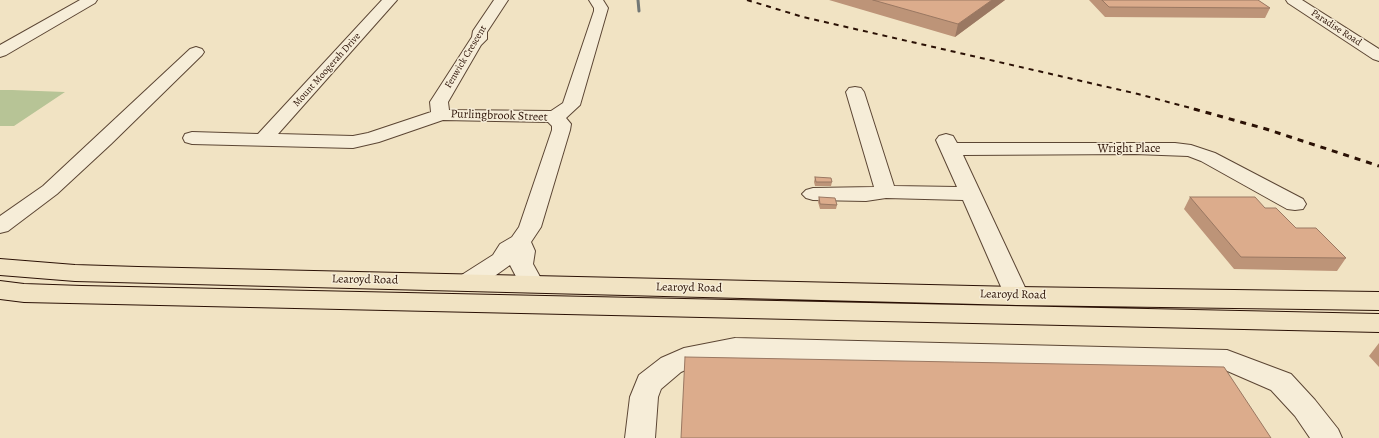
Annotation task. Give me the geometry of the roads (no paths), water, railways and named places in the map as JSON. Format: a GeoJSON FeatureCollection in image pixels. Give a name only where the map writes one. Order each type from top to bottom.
{"type":"FeatureCollection","features":[{"type":"Feature","properties":{"kind":"main road","name":"Learoyd Road"},"geometry":{"type":"LineString","coordinates":[[0,266],[75,273],[130,275],[1017,296],[1379,301]]}},
{"type":"Feature","properties":{"kind":"main road","name":"Learoyd Road"},"geometry":{"type":"LineString","coordinates":[[2,292],[97,296],[1379,323]]}},
{"type":"Feature","properties":{"kind":"street"},"geometry":{"type":"LineString","coordinates":[[0,52],[90,0]]}},
{"type":"Feature","properties":{"kind":"street","name":"Mount Moogerah Drive"},"geometry":{"type":"LineString","coordinates":[[263,140],[390,0]]}},
{"type":"Feature","properties":{"kind":"street","name":"Fenwick Crescent"},"geometry":{"type":"LineString","coordinates":[[441,115],[439,102],[475,42],[479,39],[480,31],[501,0]]}},
{"type":"Feature","properties":{"kind":"street"},"geometry":{"type":"LineString","coordinates":[[554,118],[571,105],[602,8],[596,0]]}},
{"type":"Feature","properties":{"kind":"street","name":"Paradise Road"},"geometry":{"type":"LineString","coordinates":[[1293,0],[1379,56]]}},
{"type":"Feature","properties":{"kind":"street"},"geometry":{"type":"LineString","coordinates":[[0,226],[50,190],[196,52]]}},
{"type":"Feature","properties":{"kind":"street"},"geometry":{"type":"LineString","coordinates":[[855,92],[886,192]]}},
{"type":"Feature","properties":{"kind":"street","name":"Purlingbrook Street"},"geometry":{"type":"LineString","coordinates":[[192,138],[344,142],[360,141],[441,115],[548,116],[554,118],[562,124],[561,130],[530,227],[520,242],[508,249],[496,264],[469,282]]}},
{"type":"Feature","properties":{"kind":"street","name":"Wright Place"},"geometry":{"type":"LineString","coordinates":[[1017,296],[948,145],[1175,149],[1208,157],[1295,204]]}},
{"type":"Feature","properties":{"kind":"street"},"geometry":{"type":"LineString","coordinates":[[813,194],[866,195],[886,192],[970,194]]}},
{"type":"Feature","properties":{"kind":"street"},"geometry":{"type":"LineString","coordinates":[[520,242],[523,251],[521,264],[532,284]]}},
{"type":"Feature","properties":{"kind":"street"},"geometry":{"type":"LineString","coordinates":[[640,438],[644,397],[649,383],[671,365],[694,355],[735,348],[1227,360],[1282,382],[1305,408],[1327,438]]}},
{"type":"Feature","properties":{"kind":"waterway"},"geometry":{"type":"LineString","coordinates":[[638,0],[639,11]]}},
{"type":"Feature","properties":{"kind":"railway"},"geometry":{"type":"LineString","coordinates":[[747,0],[803,17],[1138,94],[1198,110]]}},
{"type":"Feature","properties":{"kind":"railway"},"geometry":{"type":"LineString","coordinates":[[1194,109],[1266,129],[1379,166]]}}]}
